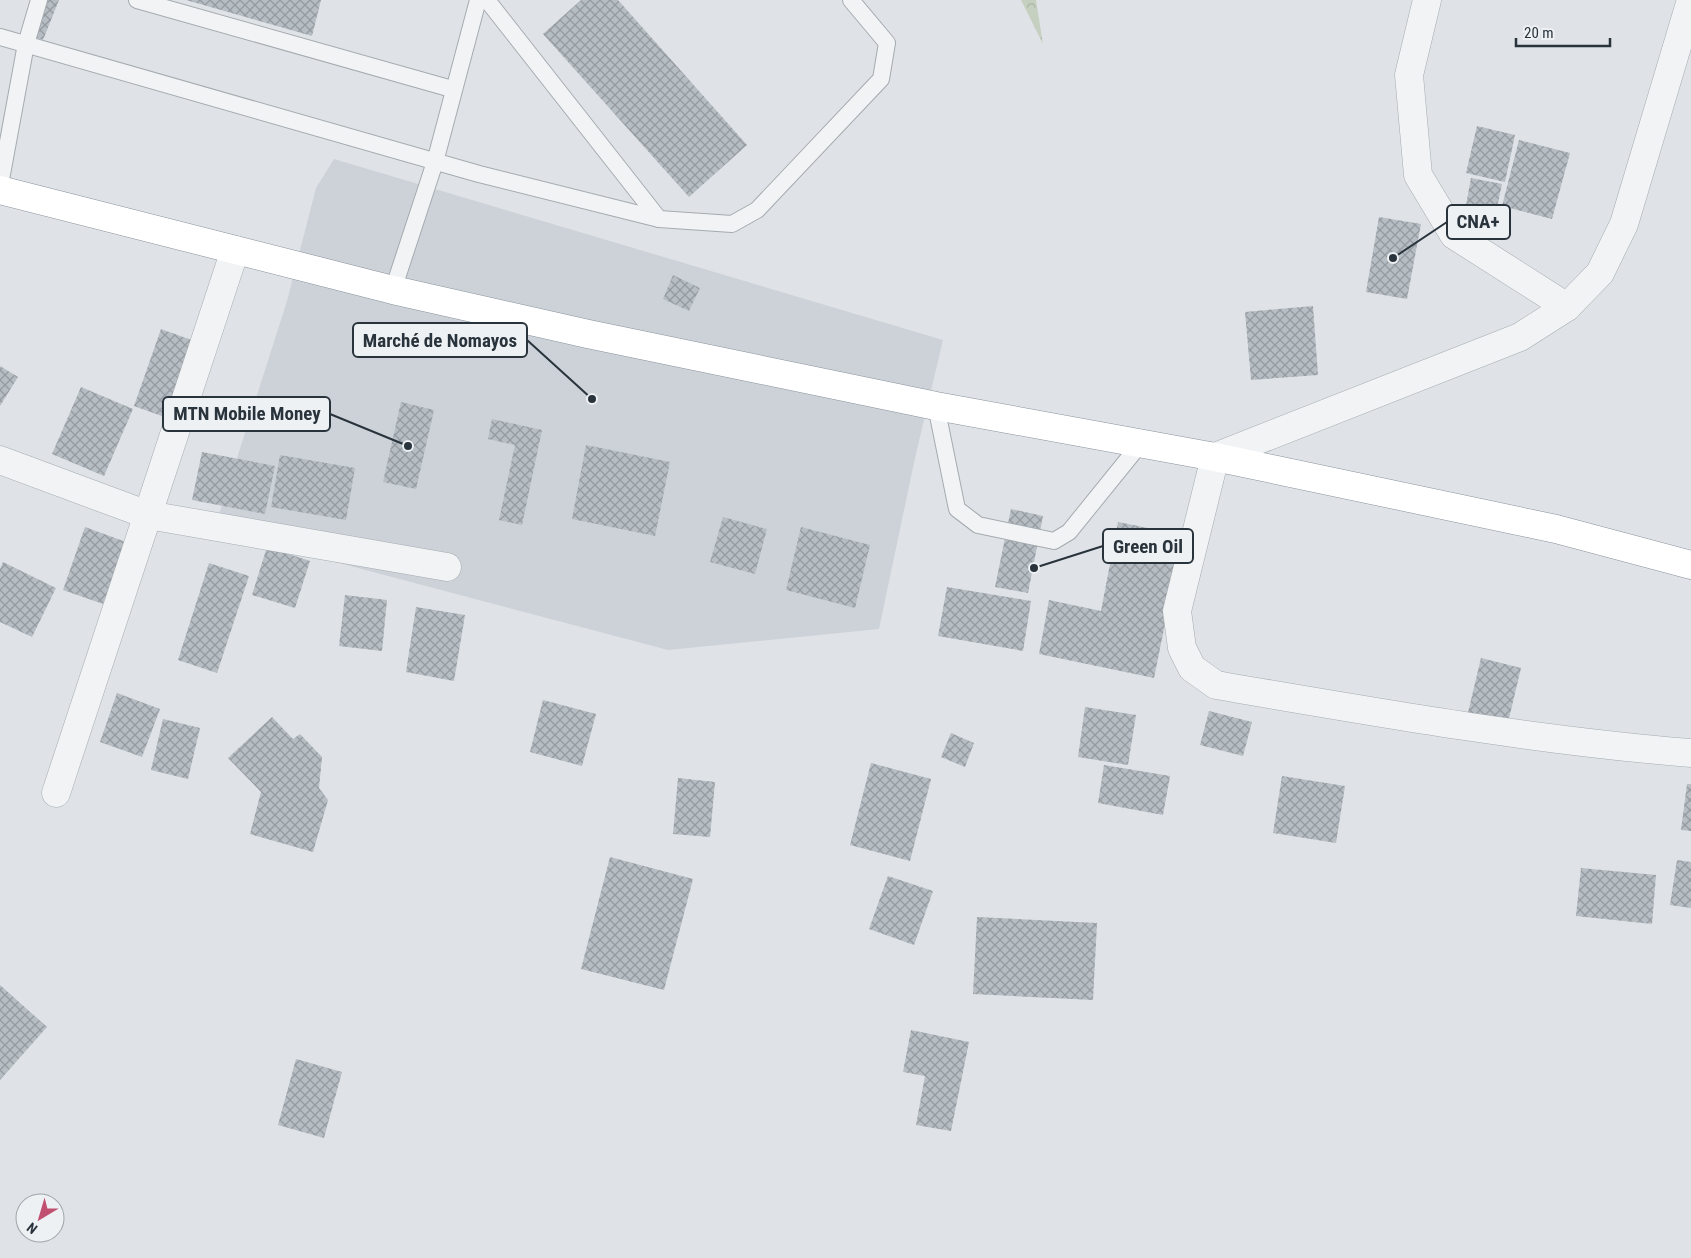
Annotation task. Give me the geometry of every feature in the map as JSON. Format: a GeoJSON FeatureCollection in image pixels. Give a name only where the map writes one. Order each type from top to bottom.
{"type":"FeatureCollection","features":[{"type":"Feature","properties":{"kind":"highway"},"geometry":{"type":"LineString","coordinates":[[0,190],[393,290],[588,334],[936,406],[1215,458],[1556,529],[1691,565]]}},
{"type":"Feature","properties":{"kind":"street"},"geometry":{"type":"LineString","coordinates":[[1427,0],[1409,75],[1418,175],[1454,235],[1566,306]]}},
{"type":"Feature","properties":{"kind":"street"},"geometry":{"type":"LineString","coordinates":[[1691,0],[1624,224],[1600,272],[1566,306],[1520,337],[1215,458],[1177,611],[1182,648],[1192,668],[1216,685],[1446,724],[1623,747],[1691,753]]}},
{"type":"Feature","properties":{"kind":"street"},"geometry":{"type":"LineString","coordinates":[[56,793],[235,250]]}},
{"type":"Feature","properties":{"kind":"street"},"geometry":{"type":"LineString","coordinates":[[0,460],[148,515],[448,567]]}},
{"type":"Feature","properties":{"kind":"lane"},"geometry":{"type":"LineString","coordinates":[[0,185],[26,44],[39,0]]}},
{"type":"Feature","properties":{"kind":"lane"},"geometry":{"type":"LineString","coordinates":[[137,0],[452,90]]}},
{"type":"Feature","properties":{"kind":"lane"},"geometry":{"type":"LineString","coordinates":[[393,290],[435,162],[452,90],[478,0]]}},
{"type":"Feature","properties":{"kind":"lane"},"geometry":{"type":"LineString","coordinates":[[487,0],[659,219]]}},
{"type":"Feature","properties":{"kind":"lane"},"geometry":{"type":"LineString","coordinates":[[0,37],[435,162],[659,219],[732,224],[757,210],[881,79],[887,44],[851,0]]}},
{"type":"Feature","properties":{"kind":"lane"},"geometry":{"type":"LineString","coordinates":[[936,406],[957,509],[978,525],[1054,541],[1069,532],[1141,444]]}},
{"type":"Feature","properties":{"kind":"shaded area"},"geometry":{"type":"Polygon","coordinates":[[[334,159],[943,340],[915,458],[879,629],[668,650],[214,530],[287,301],[316,188],[334,159]]]}},
{"type":"Feature","properties":{"kind":"green space"},"geometry":{"type":"Polygon","coordinates":[[[1021,0],[1036,0],[1043,44],[1021,0]]]}},
{"type":"Feature","properties":{"kind":"building"},"geometry":{"type":"Polygon","coordinates":[[[44,0],[59,0],[43,40],[31,35],[44,0]]]}},
{"type":"Feature","properties":{"kind":"building"},"geometry":{"type":"Polygon","coordinates":[[[186,0],[321,0],[312,36],[186,0]]]}},
{"type":"Feature","properties":{"kind":"building"},"geometry":{"type":"Polygon","coordinates":[[[581,0],[618,0],[747,145],[689,197],[543,34],[581,0]]]}},
{"type":"Feature","properties":{"kind":"building"},"geometry":{"type":"Polygon","coordinates":[[[1477,126],[1515,135],[1505,182],[1466,173],[1477,126]]]}},
{"type":"Feature","properties":{"kind":"building"},"geometry":{"type":"Polygon","coordinates":[[[1519,140],[1570,153],[1552,219],[1502,206],[1519,140]]]}},
{"type":"Feature","properties":{"kind":"building"},"geometry":{"type":"Polygon","coordinates":[[[1471,178],[1502,184],[1496,212],[1466,205],[1471,178]]]}},
{"type":"Feature","properties":{"kind":"building"},"geometry":{"type":"Polygon","coordinates":[[[1379,217],[1421,224],[1407,299],[1366,292],[1379,217]]]}},
{"type":"Feature","properties":{"kind":"building"},"geometry":{"type":"Polygon","coordinates":[[[673,275],[700,288],[689,311],[663,299],[673,275]]]}},
{"type":"Feature","properties":{"kind":"building"},"geometry":{"type":"Polygon","coordinates":[[[1313,306],[1318,375],[1251,380],[1245,312],[1313,306]]]}},
{"type":"Feature","properties":{"kind":"building"},"geometry":{"type":"Polygon","coordinates":[[[161,329],[197,342],[170,419],[134,406],[161,329]]]}},
{"type":"Feature","properties":{"kind":"building"},"geometry":{"type":"Polygon","coordinates":[[[0,366],[18,377],[0,406],[0,366]]]}},
{"type":"Feature","properties":{"kind":"building"},"geometry":{"type":"Polygon","coordinates":[[[81,387],[133,409],[104,476],[52,454],[81,387]]]}},
{"type":"Feature","properties":{"kind":"building"},"geometry":{"type":"Polygon","coordinates":[[[401,402],[434,410],[416,489],[383,482],[401,402]]]}},
{"type":"Feature","properties":{"kind":"building"},"geometry":{"type":"Polygon","coordinates":[[[492,419],[542,430],[522,525],[499,520],[515,445],[488,439],[492,419]]]}},
{"type":"Feature","properties":{"kind":"building"},"geometry":{"type":"Polygon","coordinates":[[[586,445],[670,462],[655,536],[572,519],[586,445]]]}},
{"type":"Feature","properties":{"kind":"building"},"geometry":{"type":"Polygon","coordinates":[[[202,452],[275,466],[265,514],[192,500],[202,452]]]}},
{"type":"Feature","properties":{"kind":"building"},"geometry":{"type":"Polygon","coordinates":[[[280,455],[355,468],[346,520],[271,507],[280,455]]]}},
{"type":"Feature","properties":{"kind":"building"},"geometry":{"type":"Polygon","coordinates":[[[1011,509],[1043,516],[1028,593],[995,587],[1011,509]]]}},
{"type":"Feature","properties":{"kind":"building"},"geometry":{"type":"Polygon","coordinates":[[[723,517],[767,529],[755,574],[710,562],[723,517]]]}},
{"type":"Feature","properties":{"kind":"building"},"geometry":{"type":"Polygon","coordinates":[[[1118,522],[1183,535],[1154,678],[1039,654],[1049,600],[1101,611],[1118,522]]]}},
{"type":"Feature","properties":{"kind":"building"},"geometry":{"type":"Polygon","coordinates":[[[85,527],[126,542],[103,604],[63,590],[85,527]]]}},
{"type":"Feature","properties":{"kind":"building"},"geometry":{"type":"Polygon","coordinates":[[[801,527],[870,545],[855,608],[786,590],[801,527]]]}},
{"type":"Feature","properties":{"kind":"building"},"geometry":{"type":"Polygon","coordinates":[[[267,547],[310,561],[295,608],[252,595],[267,547]]]}},
{"type":"Feature","properties":{"kind":"building"},"geometry":{"type":"Polygon","coordinates":[[[3,562],[56,588],[32,637],[0,622],[0,569],[3,562]]]}},
{"type":"Feature","properties":{"kind":"building"},"geometry":{"type":"Polygon","coordinates":[[[209,563],[249,576],[217,673],[178,660],[209,563]]]}},
{"type":"Feature","properties":{"kind":"building"},"geometry":{"type":"Polygon","coordinates":[[[947,587],[1031,601],[1023,651],[938,636],[947,587]]]}},
{"type":"Feature","properties":{"kind":"building"},"geometry":{"type":"Polygon","coordinates":[[[345,595],[387,600],[382,651],[339,646],[345,595]]]}},
{"type":"Feature","properties":{"kind":"building"},"geometry":{"type":"Polygon","coordinates":[[[416,607],[465,615],[454,681],[406,672],[416,607]]]}},
{"type":"Feature","properties":{"kind":"building"},"geometry":{"type":"Polygon","coordinates":[[[1481,658],[1521,668],[1506,731],[1466,721],[1481,658]]]}},
{"type":"Feature","properties":{"kind":"building"},"geometry":{"type":"Polygon","coordinates":[[[117,693],[160,709],[142,757],[100,742],[117,693]]]}},
{"type":"Feature","properties":{"kind":"building"},"geometry":{"type":"Polygon","coordinates":[[[543,700],[596,714],[582,766],[530,752],[543,700]]]}},
{"type":"Feature","properties":{"kind":"building"},"geometry":{"type":"Polygon","coordinates":[[[1085,707],[1136,715],[1128,765],[1078,757],[1085,707]]]}},
{"type":"Feature","properties":{"kind":"building"},"geometry":{"type":"Polygon","coordinates":[[[1209,711],[1252,722],[1243,756],[1200,745],[1209,711]]]}},
{"type":"Feature","properties":{"kind":"building"},"geometry":{"type":"Polygon","coordinates":[[[272,717],[293,739],[300,734],[322,757],[319,788],[328,800],[313,852],[250,834],[261,792],[228,758],[272,717]]]}},
{"type":"Feature","properties":{"kind":"building"},"geometry":{"type":"Polygon","coordinates":[[[163,719],[200,728],[188,779],[151,770],[163,719]]]}},
{"type":"Feature","properties":{"kind":"building"},"geometry":{"type":"Polygon","coordinates":[[[951,733],[974,743],[965,767],[941,757],[951,733]]]}},
{"type":"Feature","properties":{"kind":"building"},"geometry":{"type":"Polygon","coordinates":[[[871,763],[931,779],[910,861],[850,845],[871,763]]]}},
{"type":"Feature","properties":{"kind":"building"},"geometry":{"type":"Polygon","coordinates":[[[1104,765],[1170,776],[1163,815],[1098,803],[1104,765]]]}},
{"type":"Feature","properties":{"kind":"building"},"geometry":{"type":"Polygon","coordinates":[[[1282,776],[1345,786],[1336,843],[1273,833],[1282,776]]]}},
{"type":"Feature","properties":{"kind":"building"},"geometry":{"type":"Polygon","coordinates":[[[678,778],[715,782],[710,837],[673,834],[678,778]]]}},
{"type":"Feature","properties":{"kind":"building"},"geometry":{"type":"Polygon","coordinates":[[[1687,784],[1691,784],[1691,831],[1681,830],[1687,784]]]}},
{"type":"Feature","properties":{"kind":"building"},"geometry":{"type":"Polygon","coordinates":[[[610,857],[693,879],[664,990],[581,969],[610,857]]]}},
{"type":"Feature","properties":{"kind":"building"},"geometry":{"type":"Polygon","coordinates":[[[1677,860],[1691,862],[1691,908],[1670,905],[1677,860]]]}},
{"type":"Feature","properties":{"kind":"building"},"geometry":{"type":"Polygon","coordinates":[[[1581,868],[1656,875],[1652,924],[1576,916],[1581,868]]]}},
{"type":"Feature","properties":{"kind":"building"},"geometry":{"type":"Polygon","coordinates":[[[888,876],[933,891],[914,945],[869,929],[888,876]]]}},
{"type":"Feature","properties":{"kind":"building"},"geometry":{"type":"Polygon","coordinates":[[[977,917],[1097,923],[1093,1000],[973,994],[977,917]]]}},
{"type":"Feature","properties":{"kind":"building"},"geometry":{"type":"Polygon","coordinates":[[[0,985],[47,1027],[0,1080],[0,985]]]}},
{"type":"Feature","properties":{"kind":"building"},"geometry":{"type":"Polygon","coordinates":[[[911,1030],[969,1042],[951,1131],[916,1125],[925,1076],[903,1072],[911,1030]]]}},
{"type":"Feature","properties":{"kind":"building"},"geometry":{"type":"Polygon","coordinates":[[[296,1059],[342,1072],[324,1138],[278,1125],[296,1059]]]}},
{"type":"Feature","properties":{"kind":"place","name":"CNA+"},"geometry":{"type":"Point","coordinates":[1393,258]}},
{"type":"Feature","properties":{"kind":"place","name":"Marché de Nomayos"},"geometry":{"type":"Point","coordinates":[592,399]}},
{"type":"Feature","properties":{"kind":"place","name":"MTN Mobile Money"},"geometry":{"type":"Point","coordinates":[408,446]}},
{"type":"Feature","properties":{"kind":"place","name":"Green Oil"},"geometry":{"type":"Point","coordinates":[1034,568]}}]}
